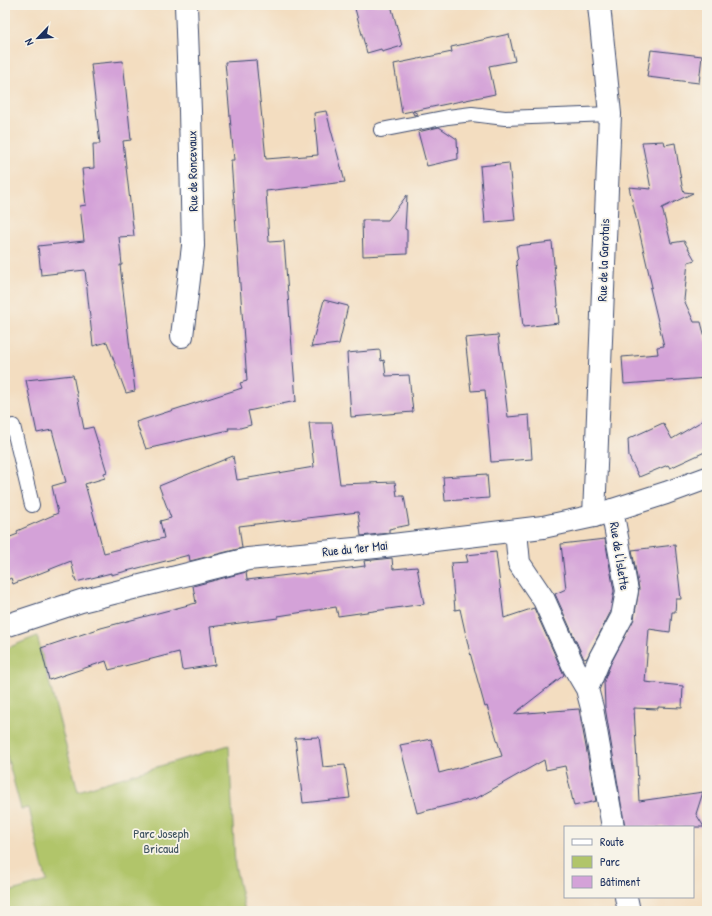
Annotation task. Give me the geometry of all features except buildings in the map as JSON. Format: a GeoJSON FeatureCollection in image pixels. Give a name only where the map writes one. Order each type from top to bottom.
{"type":"FeatureCollection","features":[{"type":"Feature","properties":{"kind":"street","name":"Rue de Roncevaux"},"geometry":{"type":"LineString","coordinates":[[182,336],[193,246],[186,5]]}},
{"type":"Feature","properties":{"kind":"street","name":"Rue de la Garotais"},"geometry":{"type":"LineString","coordinates":[[599,5],[610,114],[603,513]]}},
{"type":"Feature","properties":{"kind":"street","name":"Rue du 1er Mai"},"geometry":{"type":"LineString","coordinates":[[5,626],[81,601],[248,558],[376,547],[543,527],[603,513],[707,478]]}},
{"type":"Feature","properties":{"kind":"street","name":"Rue de l'Islette"},"geometry":{"type":"LineString","coordinates":[[587,690],[600,658],[622,617],[627,591],[603,513]]}},
{"type":"Feature","properties":{"kind":"street"},"geometry":{"type":"LineString","coordinates":[[516,531],[520,563],[544,600],[574,667],[587,690],[592,708],[613,826]]}},
{"type":"Feature","properties":{"kind":"street"},"geometry":{"type":"LineString","coordinates":[[626,898],[629,911]]}},
{"type":"Feature","properties":{"kind":"lane"},"geometry":{"type":"LineString","coordinates":[[381,130],[448,117],[472,114],[505,118],[610,114]]}},
{"type":"Feature","properties":{"kind":"lane"},"geometry":{"type":"LineString","coordinates":[[5,428],[13,426],[32,505]]}},
{"type":"Feature","properties":{"kind":"green space","name":"Parc Joseph Bricaud"},"geometry":{"type":"Polygon","coordinates":[[[37,636],[78,791],[229,745],[235,865],[245,911],[5,911],[5,893],[47,881],[29,808],[21,809],[5,749],[5,649],[37,636]]]}}]}
